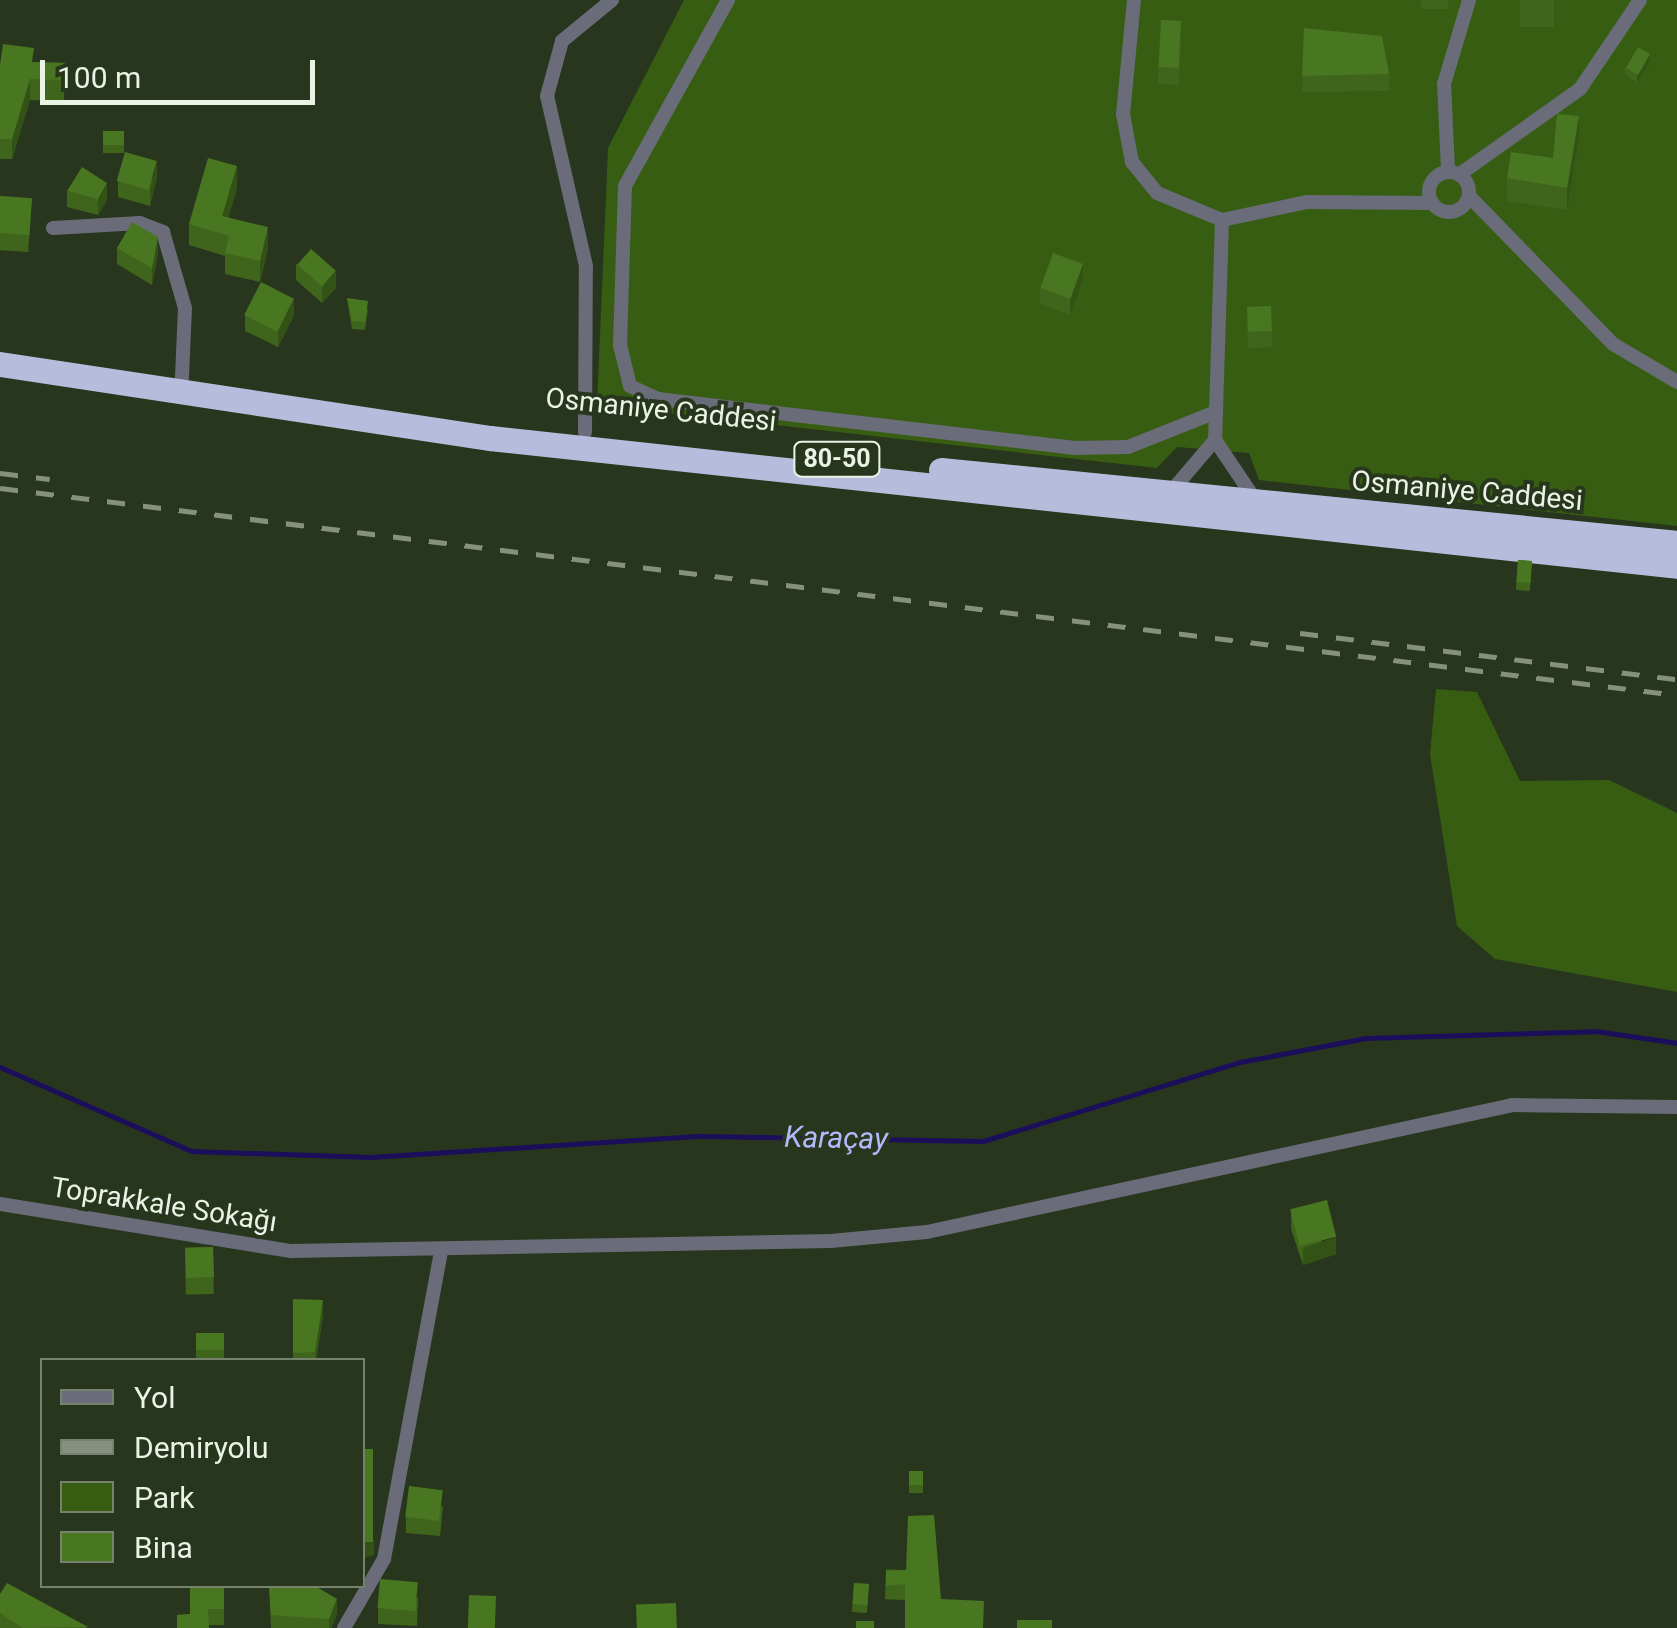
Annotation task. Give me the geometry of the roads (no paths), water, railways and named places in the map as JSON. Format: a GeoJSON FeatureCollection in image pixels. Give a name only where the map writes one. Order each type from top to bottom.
{"type":"FeatureCollection","features":[{"type":"Feature","properties":{"kind":"highway","name":"Osmaniye Caddesi"},"geometry":{"type":"LineString","coordinates":[[0,352],[585,432],[1168,495],[1677,543]]}},
{"type":"Feature","properties":{"kind":"highway"},"geometry":{"type":"LineString","coordinates":[[0,364],[490,438],[1677,566]]}},
{"type":"Feature","properties":{"kind":"street"},"geometry":{"type":"LineString","coordinates":[[585,432],[586,266],[548,96],[562,41],[612,0]]}},
{"type":"Feature","properties":{"kind":"street"},"geometry":{"type":"LineString","coordinates":[[728,0],[626,186],[620,346],[630,386],[658,399],[1073,448],[1128,447],[1216,412]]}},
{"type":"Feature","properties":{"kind":"street"},"geometry":{"type":"LineString","coordinates":[[1134,0],[1123,114],[1132,162],[1157,193],[1222,220],[1307,202],[1432,202],[1450,212],[1469,196]]}},
{"type":"Feature","properties":{"kind":"street"},"geometry":{"type":"LineString","coordinates":[[1469,0],[1444,84],[1454,173],[1469,196],[1614,344],[1677,382]]}},
{"type":"Feature","properties":{"kind":"street"},"geometry":{"type":"LineString","coordinates":[[1432,202],[1430,182],[1454,173],[1580,89],[1640,0]]}},
{"type":"Feature","properties":{"kind":"street"},"geometry":{"type":"LineString","coordinates":[[1222,220],[1215,440],[1258,504]]}},
{"type":"Feature","properties":{"kind":"street"},"geometry":{"type":"LineString","coordinates":[[53,228],[140,223],[163,232],[184,308],[182,378]]}},
{"type":"Feature","properties":{"kind":"street"},"geometry":{"type":"LineString","coordinates":[[1168,495],[1215,440]]}},
{"type":"Feature","properties":{"kind":"street","name":"Toprakkale Sokağı"},"geometry":{"type":"LineString","coordinates":[[0,1204],[244,1248],[441,1250],[927,1232],[1512,1105],[1677,1107]]}},
{"type":"Feature","properties":{"kind":"street"},"geometry":{"type":"LineString","coordinates":[[344,1628],[384,1560],[441,1250]]}},
{"type":"Feature","properties":{"kind":"waterway","name":"Karaçay"},"geometry":{"type":"LineString","coordinates":[[0,1067],[191,1151],[371,1157],[700,1136],[983,1141],[1240,1062],[1366,1038],[1596,1031],[1677,1043]]}},
{"type":"Feature","properties":{"kind":"railway"},"geometry":{"type":"LineString","coordinates":[[0,473],[50,479]]}},
{"type":"Feature","properties":{"kind":"railway"},"geometry":{"type":"LineString","coordinates":[[0,488],[1677,695]]}},
{"type":"Feature","properties":{"kind":"railway"},"geometry":{"type":"LineString","coordinates":[[1300,633],[1677,679]]}}]}
